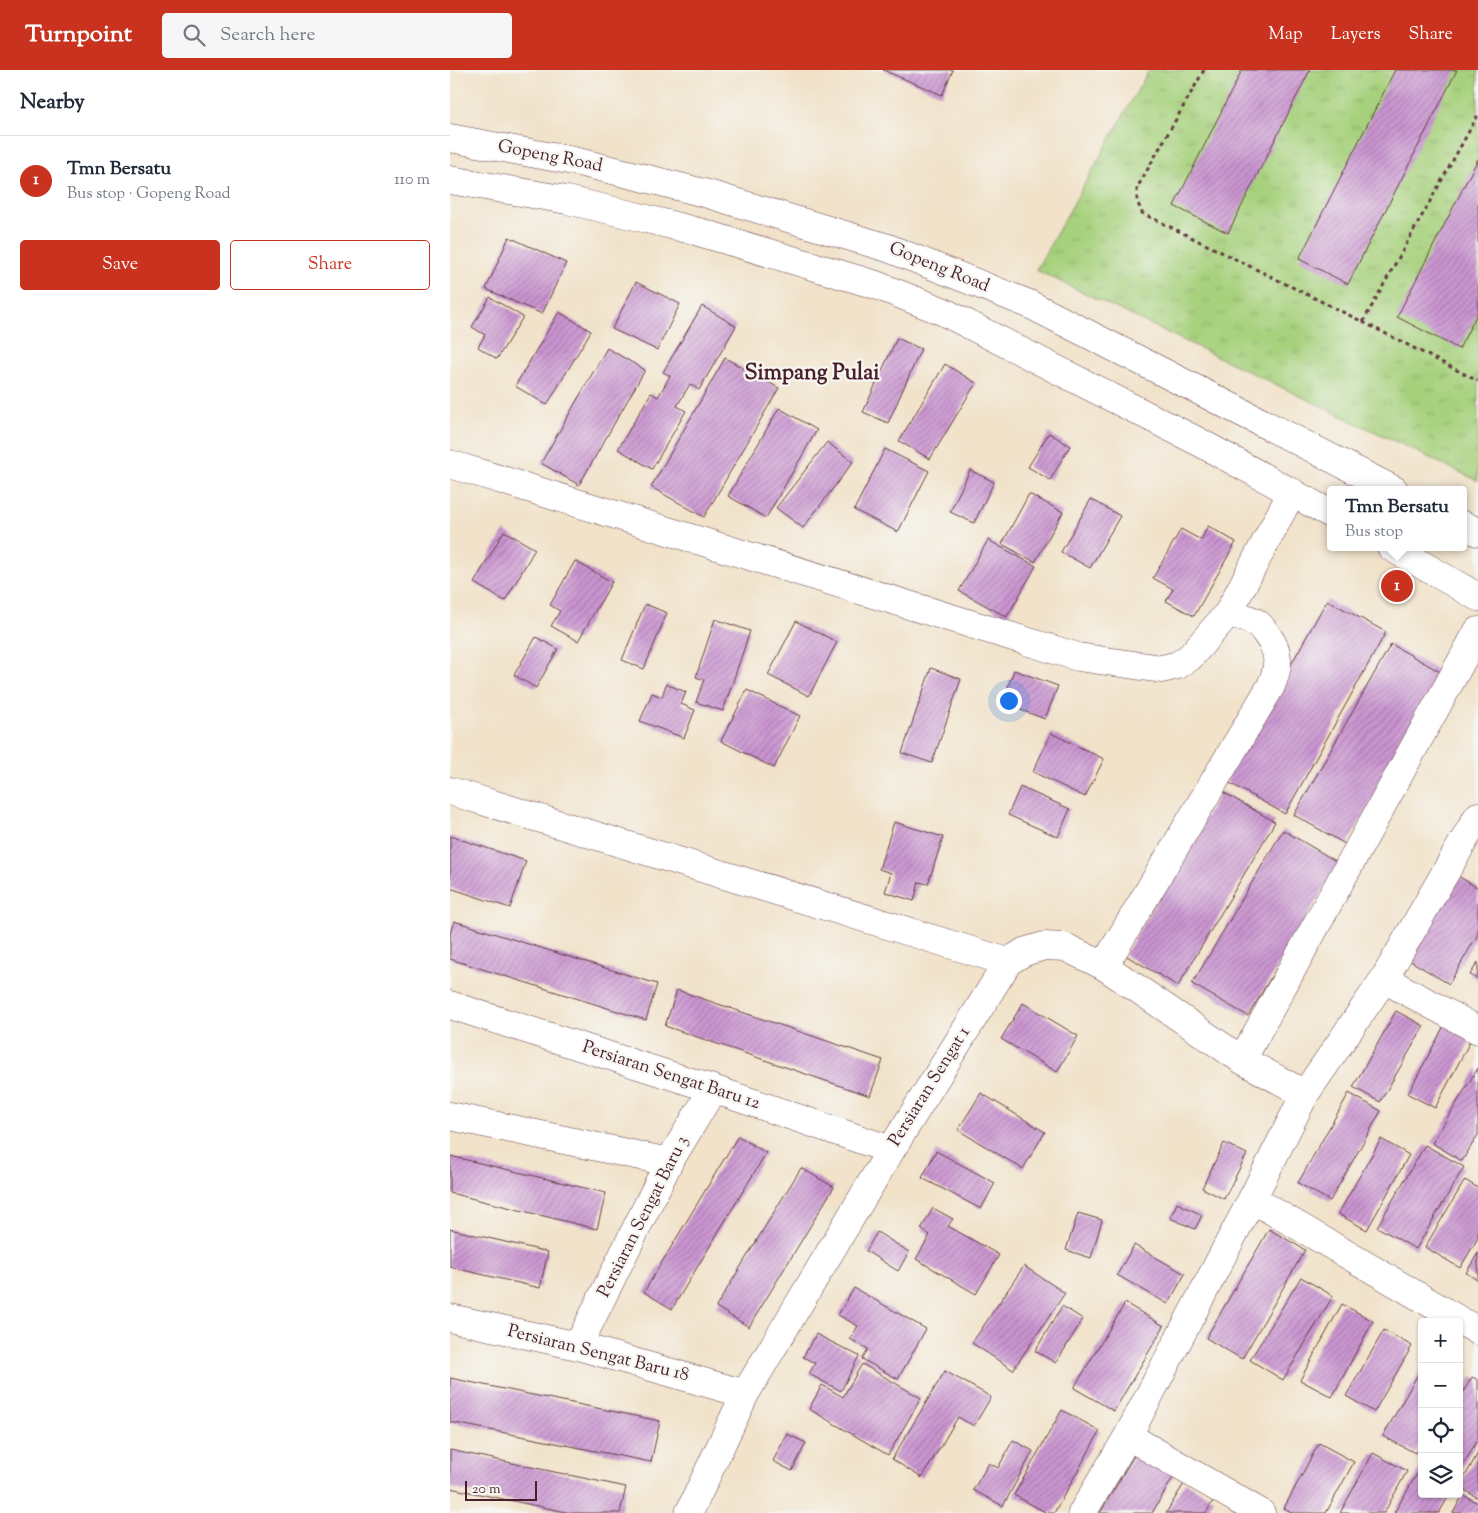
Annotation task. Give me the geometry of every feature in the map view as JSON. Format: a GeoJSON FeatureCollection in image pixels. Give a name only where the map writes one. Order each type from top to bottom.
{"type":"FeatureCollection","features":[{"type":"Feature","properties":{"kind":"main road"},"geometry":{"type":"LineString","coordinates":[[450,122],[461,140]]}},
{"type":"Feature","properties":{"kind":"main road","name":"Gopeng Road"},"geometry":{"type":"LineString","coordinates":[[461,140],[574,161],[689,189],[888,248],[1029,304],[1386,486]]}},
{"type":"Feature","properties":{"kind":"main road"},"geometry":{"type":"LineString","coordinates":[[450,180],[567,200],[631,215],[699,232],[876,286],[950,315],[1199,442],[1327,512]]}},
{"type":"Feature","properties":{"kind":"main road"},"geometry":{"type":"LineString","coordinates":[[450,464],[1078,657],[1162,670],[1178,665],[1190,657],[1228,613],[1292,492]]}},
{"type":"Feature","properties":{"kind":"main road"},"geometry":{"type":"LineString","coordinates":[[1398,551],[1478,597]]}},
{"type":"Feature","properties":{"kind":"main road"},"geometry":{"type":"LineString","coordinates":[[1434,572],[1478,580]]}},
{"type":"Feature","properties":{"kind":"main road"},"geometry":{"type":"LineString","coordinates":[[1104,966],[1271,686],[1277,670],[1277,656],[1271,640],[1259,624],[1228,613]]}},
{"type":"Feature","properties":{"kind":"main road"},"geometry":{"type":"LineString","coordinates":[[1242,1060],[1478,631]]}},
{"type":"Feature","properties":{"kind":"main road"},"geometry":{"type":"LineString","coordinates":[[450,791],[1008,962]]}},
{"type":"Feature","properties":{"kind":"main road"},"geometry":{"type":"LineString","coordinates":[[1082,1513],[1128,1436],[1305,1094],[1384,978],[1478,816]]}},
{"type":"Feature","properties":{"kind":"main road","name":"Persiaran Sengat 1"},"geometry":{"type":"LineString","coordinates":[[689,1513],[744,1394],[890,1150],[1008,962],[1024,952],[1044,946],[1064,947],[1104,966],[1242,1060],[1305,1094]]}},
{"type":"Feature","properties":{"kind":"main road"},"geometry":{"type":"LineString","coordinates":[[1384,978],[1478,1030]]}},
{"type":"Feature","properties":{"kind":"main road","name":"Persiaran Sengat Baru 12"},"geometry":{"type":"LineString","coordinates":[[450,1005],[713,1089],[890,1150]]}},
{"type":"Feature","properties":{"kind":"main road","name":"Persiaran Sengat Baru 3"},"geometry":{"type":"LineString","coordinates":[[578,1346],[670,1162],[713,1089]]}},
{"type":"Feature","properties":{"kind":"main road"},"geometry":{"type":"LineString","coordinates":[[450,1116],[670,1162]]}},
{"type":"Feature","properties":{"kind":"main road"},"geometry":{"type":"LineString","coordinates":[[1252,1199],[1478,1331]]}},
{"type":"Feature","properties":{"kind":"main road","name":"Persiaran Sengat Baru 18"},"geometry":{"type":"LineString","coordinates":[[450,1318],[578,1346],[744,1394]]}},
{"type":"Feature","properties":{"kind":"main road"},"geometry":{"type":"LineString","coordinates":[[1128,1436],[1262,1513]]}},
{"type":"Feature","properties":{"kind":"path"},"geometry":{"type":"LineString","coordinates":[[1204,70],[1137,188],[1136,201],[1142,213],[1478,381]]}},
{"type":"Feature","properties":{"kind":"path"},"geometry":{"type":"LineString","coordinates":[[1363,322],[1478,115]]}},
{"type":"Feature","properties":{"kind":"green space"},"geometry":{"type":"Polygon","coordinates":[[[1149,70],[1478,70],[1478,481],[1036,270],[1149,70]]]}},
{"type":"Feature","properties":{"kind":"building"},"geometry":{"type":"Polygon","coordinates":[[[883,70],[953,70],[942,95],[883,70]]]}},
{"type":"Feature","properties":{"kind":"building"},"geometry":{"type":"Polygon","coordinates":[[[1242,70],[1310,70],[1228,233],[1174,206],[1242,70]]]}},
{"type":"Feature","properties":{"kind":"building"},"geometry":{"type":"Polygon","coordinates":[[[1395,70],[1457,70],[1348,284],[1299,259],[1395,70]]]}},
{"type":"Feature","properties":{"kind":"building"},"geometry":{"type":"Polygon","coordinates":[[[1478,159],[1478,312],[1459,349],[1397,317],[1478,159]]]}},
{"type":"Feature","properties":{"kind":"building"},"geometry":{"type":"Polygon","coordinates":[[[509,237],[566,263],[542,314],[486,289],[509,237]]]}},
{"type":"Feature","properties":{"kind":"building"},"geometry":{"type":"Polygon","coordinates":[[[636,282],[680,304],[657,350],[612,329],[636,282]]]}},
{"type":"Feature","properties":{"kind":"building"},"geometry":{"type":"Polygon","coordinates":[[[490,297],[523,317],[497,359],[478,347],[485,335],[472,327],[490,297]]]}},
{"type":"Feature","properties":{"kind":"building"},"geometry":{"type":"Polygon","coordinates":[[[702,306],[736,326],[699,390],[690,384],[677,406],[686,411],[652,469],[618,449],[651,393],[658,397],[670,376],[663,372],[702,306]]]}},
{"type":"Feature","properties":{"kind":"building"},"geometry":{"type":"Polygon","coordinates":[[[559,312],[591,331],[547,405],[515,386],[559,312]]]}},
{"type":"Feature","properties":{"kind":"building"},"geometry":{"type":"Polygon","coordinates":[[[897,338],[921,349],[888,423],[863,412],[897,338]]]}},
{"type":"Feature","properties":{"kind":"building"},"geometry":{"type":"Polygon","coordinates":[[[607,348],[645,370],[579,485],[541,463],[607,348]]]}},
{"type":"Feature","properties":{"kind":"building"},"geometry":{"type":"Polygon","coordinates":[[[725,358],[779,388],[704,517],[651,487],[725,358]]]}},
{"type":"Feature","properties":{"kind":"building"},"geometry":{"type":"Polygon","coordinates":[[[945,364],[976,383],[930,459],[899,441],[945,364]]]}},
{"type":"Feature","properties":{"kind":"building"},"geometry":{"type":"Polygon","coordinates":[[[779,408],[817,430],[766,518],[728,496],[779,408]]]}},
{"type":"Feature","properties":{"kind":"building"},"geometry":{"type":"Polygon","coordinates":[[[1049,433],[1070,446],[1050,480],[1028,467],[1049,433]]]}},
{"type":"Feature","properties":{"kind":"building"},"geometry":{"type":"Polygon","coordinates":[[[827,442],[853,462],[803,528],[776,508],[827,442]]]}},
{"type":"Feature","properties":{"kind":"building"},"geometry":{"type":"Polygon","coordinates":[[[885,449],[929,471],[898,532],[854,510],[885,449]]]}},
{"type":"Feature","properties":{"kind":"building"},"geometry":{"type":"Polygon","coordinates":[[[970,470],[994,482],[974,523],[950,512],[970,470]]]}},
{"type":"Feature","properties":{"kind":"building"},"geometry":{"type":"Polygon","coordinates":[[[1029,494],[1063,512],[1035,562],[1002,544],[1029,494]]]}},
{"type":"Feature","properties":{"kind":"building"},"geometry":{"type":"Polygon","coordinates":[[[1091,499],[1120,516],[1090,568],[1061,552],[1091,499]]]}},
{"type":"Feature","properties":{"kind":"building"},"geometry":{"type":"Polygon","coordinates":[[[1208,526],[1236,542],[1194,616],[1166,601],[1173,589],[1153,578],[1181,529],[1201,540],[1208,526]]]}},
{"type":"Feature","properties":{"kind":"building"},"geometry":{"type":"Polygon","coordinates":[[[504,531],[535,549],[505,601],[474,583],[504,531]]]}},
{"type":"Feature","properties":{"kind":"building"},"geometry":{"type":"Polygon","coordinates":[[[988,540],[1036,566],[1007,617],[959,591],[988,540]]]}},
{"type":"Feature","properties":{"kind":"building"},"geometry":{"type":"Polygon","coordinates":[[[575,561],[612,582],[578,641],[551,626],[560,611],[550,605],[575,561]]]}},
{"type":"Feature","properties":{"kind":"building"},"geometry":{"type":"Polygon","coordinates":[[[1327,600],[1386,632],[1285,814],[1226,781],[1327,600]]]}},
{"type":"Feature","properties":{"kind":"building"},"geometry":{"type":"Polygon","coordinates":[[[645,604],[667,613],[644,669],[622,660],[645,604]]]}},
{"type":"Feature","properties":{"kind":"building"},"geometry":{"type":"Polygon","coordinates":[[[715,619],[750,631],[723,711],[696,702],[704,680],[696,677],[715,619]]]}},
{"type":"Feature","properties":{"kind":"building"},"geometry":{"type":"Polygon","coordinates":[[[796,621],[837,642],[809,696],[768,675],[796,621]]]}},
{"type":"Feature","properties":{"kind":"building"},"geometry":{"type":"Polygon","coordinates":[[[536,637],[558,649],[536,688],[514,675],[536,637]]]}},
{"type":"Feature","properties":{"kind":"building"},"geometry":{"type":"Polygon","coordinates":[[[1391,644],[1444,674],[1347,845],[1294,815],[1391,644]]]}},
{"type":"Feature","properties":{"kind":"building"},"geometry":{"type":"Polygon","coordinates":[[[931,668],[961,679],[932,763],[902,753],[931,668]]]}},
{"type":"Feature","properties":{"kind":"building"},"geometry":{"type":"Polygon","coordinates":[[[1014,670],[1058,686],[1045,719],[1002,703],[1014,670]]]}},
{"type":"Feature","properties":{"kind":"building"},"geometry":{"type":"Polygon","coordinates":[[[666,684],[686,692],[681,704],[695,710],[684,738],[640,721],[652,693],[662,697],[666,684]]]}},
{"type":"Feature","properties":{"kind":"building"},"geometry":{"type":"Polygon","coordinates":[[[747,690],[800,716],[774,768],[721,741],[747,690]]]}},
{"type":"Feature","properties":{"kind":"building"},"geometry":{"type":"Polygon","coordinates":[[[1051,733],[1104,759],[1085,797],[1033,772],[1051,733]]]}},
{"type":"Feature","properties":{"kind":"building"},"geometry":{"type":"Polygon","coordinates":[[[1020,787],[1070,809],[1058,837],[1008,815],[1020,787]]]}},
{"type":"Feature","properties":{"kind":"building"},"geometry":{"type":"Polygon","coordinates":[[[1221,791],[1275,822],[1178,986],[1125,955],[1221,791]]]}},
{"type":"Feature","properties":{"kind":"building"},"geometry":{"type":"Polygon","coordinates":[[[894,822],[943,837],[928,884],[919,882],[914,901],[885,892],[891,873],[879,869],[894,822]]]}},
{"type":"Feature","properties":{"kind":"building"},"geometry":{"type":"Polygon","coordinates":[[[1283,830],[1339,863],[1248,1016],[1192,984],[1283,830]]]}},
{"type":"Feature","properties":{"kind":"building"},"geometry":{"type":"Polygon","coordinates":[[[450,836],[526,861],[510,908],[450,888],[450,836]]]}},
{"type":"Feature","properties":{"kind":"building"},"geometry":{"type":"Polygon","coordinates":[[[1458,876],[1478,888],[1478,934],[1449,984],[1409,960],[1458,876]]]}},
{"type":"Feature","properties":{"kind":"building"},"geometry":{"type":"Polygon","coordinates":[[[454,921],[657,984],[646,1020],[450,959],[450,934],[454,921]]]}},
{"type":"Feature","properties":{"kind":"building"},"geometry":{"type":"Polygon","coordinates":[[[1478,962],[1478,979],[1470,975],[1478,962]]]}},
{"type":"Feature","properties":{"kind":"building"},"geometry":{"type":"Polygon","coordinates":[[[677,990],[883,1060],[870,1096],[665,1026],[677,990]]]}},
{"type":"Feature","properties":{"kind":"building"},"geometry":{"type":"Polygon","coordinates":[[[1023,1003],[1078,1036],[1057,1072],[1001,1039],[1023,1003]]]}},
{"type":"Feature","properties":{"kind":"building"},"geometry":{"type":"Polygon","coordinates":[[[1396,1011],[1424,1026],[1380,1102],[1353,1087],[1396,1011]]]}},
{"type":"Feature","properties":{"kind":"building"},"geometry":{"type":"Polygon","coordinates":[[[1446,1022],[1473,1036],[1435,1108],[1408,1094],[1446,1022]]]}},
{"type":"Feature","properties":{"kind":"building"},"geometry":{"type":"Polygon","coordinates":[[[1478,1068],[1478,1135],[1462,1161],[1432,1143],[1478,1068]]]}},
{"type":"Feature","properties":{"kind":"building"},"geometry":{"type":"Polygon","coordinates":[[[981,1093],[1045,1132],[1023,1169],[958,1130],[981,1093]]]}},
{"type":"Feature","properties":{"kind":"building"},"geometry":{"type":"Polygon","coordinates":[[[1349,1093],[1381,1111],[1330,1201],[1298,1183],[1349,1093]]]}},
{"type":"Feature","properties":{"kind":"building"},"geometry":{"type":"Polygon","coordinates":[[[738,1136],[766,1153],[672,1309],[644,1292],[738,1136]]]}},
{"type":"Feature","properties":{"kind":"building"},"geometry":{"type":"Polygon","coordinates":[[[1381,1139],[1409,1155],[1367,1230],[1338,1214],[1381,1139]]]}},
{"type":"Feature","properties":{"kind":"building"},"geometry":{"type":"Polygon","coordinates":[[[1224,1143],[1247,1154],[1224,1199],[1202,1188],[1224,1143]]]}},
{"type":"Feature","properties":{"kind":"building"},"geometry":{"type":"Polygon","coordinates":[[[1425,1145],[1464,1167],[1416,1249],[1377,1227],[1425,1145]]]}},
{"type":"Feature","properties":{"kind":"building"},"geometry":{"type":"Polygon","coordinates":[[[936,1151],[995,1183],[981,1209],[922,1178],[936,1151]]]}},
{"type":"Feature","properties":{"kind":"building"},"geometry":{"type":"Polygon","coordinates":[[[450,1156],[606,1193],[597,1229],[450,1193],[450,1156]]]}},
{"type":"Feature","properties":{"kind":"building"},"geometry":{"type":"Polygon","coordinates":[[[801,1168],[834,1187],[749,1327],[716,1307],[801,1168]]]}},
{"type":"Feature","properties":{"kind":"building"},"geometry":{"type":"Polygon","coordinates":[[[1465,1180],[1478,1188],[1478,1238],[1460,1268],[1425,1247],[1465,1180]]]}},
{"type":"Feature","properties":{"kind":"building"},"geometry":{"type":"Polygon","coordinates":[[[1177,1203],[1202,1215],[1195,1229],[1170,1218],[1177,1203]]]}},
{"type":"Feature","properties":{"kind":"building"},"geometry":{"type":"Polygon","coordinates":[[[933,1208],[953,1219],[948,1226],[999,1255],[976,1294],[916,1259],[930,1235],[921,1229],[933,1208]]]}},
{"type":"Feature","properties":{"kind":"building"},"geometry":{"type":"Polygon","coordinates":[[[1078,1213],[1102,1220],[1091,1258],[1066,1250],[1078,1213]]]}},
{"type":"Feature","properties":{"kind":"building"},"geometry":{"type":"Polygon","coordinates":[[[450,1229],[548,1252],[540,1288],[450,1267],[450,1229]]]}},
{"type":"Feature","properties":{"kind":"building"},"geometry":{"type":"Polygon","coordinates":[[[1269,1229],[1305,1250],[1242,1359],[1206,1338],[1269,1229]]]}},
{"type":"Feature","properties":{"kind":"building"},"geometry":{"type":"Polygon","coordinates":[[[877,1232],[909,1252],[898,1271],[866,1251],[877,1232]]]}},
{"type":"Feature","properties":{"kind":"building"},"geometry":{"type":"Polygon","coordinates":[[[1134,1245],[1185,1274],[1168,1304],[1117,1275],[1134,1245]]]}},
{"type":"Feature","properties":{"kind":"building"},"geometry":{"type":"Polygon","coordinates":[[[1478,1253],[1478,1280],[1466,1273],[1478,1253]]]}},
{"type":"Feature","properties":{"kind":"building"},"geometry":{"type":"Polygon","coordinates":[[[1024,1266],[1065,1293],[1013,1370],[972,1343],[1024,1266]]]}},
{"type":"Feature","properties":{"kind":"building"},"geometry":{"type":"Polygon","coordinates":[[[1301,1277],[1333,1296],[1283,1380],[1250,1360],[1301,1277]]]}},
{"type":"Feature","properties":{"kind":"building"},"geometry":{"type":"Polygon","coordinates":[[[854,1288],[926,1329],[898,1379],[862,1359],[868,1349],[850,1339],[858,1326],[838,1315],[854,1288]]]}},
{"type":"Feature","properties":{"kind":"building"},"geometry":{"type":"Polygon","coordinates":[[[1125,1303],[1164,1326],[1114,1411],[1074,1388],[1125,1303]]]}},
{"type":"Feature","properties":{"kind":"building"},"geometry":{"type":"Polygon","coordinates":[[[1342,1304],[1373,1321],[1332,1397],[1300,1380],[1342,1304]]]}},
{"type":"Feature","properties":{"kind":"building"},"geometry":{"type":"Polygon","coordinates":[[[1062,1306],[1083,1319],[1056,1363],[1035,1351],[1062,1306]]]}},
{"type":"Feature","properties":{"kind":"building"},"geometry":{"type":"Polygon","coordinates":[[[1384,1330],[1412,1346],[1374,1412],[1346,1396],[1384,1330]]]}},
{"type":"Feature","properties":{"kind":"building"},"geometry":{"type":"Polygon","coordinates":[[[816,1334],[859,1356],[841,1391],[809,1374],[815,1363],[803,1357],[816,1334]]]}},
{"type":"Feature","properties":{"kind":"building"},"geometry":{"type":"Polygon","coordinates":[[[862,1364],[921,1398],[888,1455],[809,1409],[822,1385],[843,1397],[862,1364]]]}},
{"type":"Feature","properties":{"kind":"building"},"geometry":{"type":"Polygon","coordinates":[[[945,1371],[991,1397],[974,1426],[958,1417],[922,1478],[892,1459],[945,1371]]]}},
{"type":"Feature","properties":{"kind":"building"},"geometry":{"type":"Polygon","coordinates":[[[1418,1374],[1418,1448],[1415,1453],[1383,1436],[1418,1374]]]}},
{"type":"Feature","properties":{"kind":"building"},"geometry":{"type":"Polygon","coordinates":[[[1472,1377],[1478,1380],[1478,1439],[1463,1465],[1463,1408],[1463,1392],[1472,1377]]]}},
{"type":"Feature","properties":{"kind":"building"},"geometry":{"type":"Polygon","coordinates":[[[450,1378],[660,1421],[651,1462],[450,1422],[450,1378]]]}},
{"type":"Feature","properties":{"kind":"building"},"geometry":{"type":"Polygon","coordinates":[[[1062,1410],[1100,1431],[1054,1513],[1047,1513],[1014,1495],[1062,1410]]]}},
{"type":"Feature","properties":{"kind":"building"},"geometry":{"type":"Polygon","coordinates":[[[787,1434],[806,1443],[792,1471],[773,1461],[787,1434]]]}},
{"type":"Feature","properties":{"kind":"building"},"geometry":{"type":"Polygon","coordinates":[[[1013,1440],[1033,1451],[1003,1506],[973,1490],[989,1463],[998,1468],[1013,1440]]]}},
{"type":"Feature","properties":{"kind":"building"},"geometry":{"type":"Polygon","coordinates":[[[1319,1443],[1354,1462],[1326,1513],[1293,1513],[1284,1508],[1319,1443]]]}},
{"type":"Feature","properties":{"kind":"building"},"geometry":{"type":"Polygon","coordinates":[[[450,1450],[626,1487],[620,1513],[571,1513],[450,1488],[450,1450]]]}},
{"type":"Feature","properties":{"kind":"building"},"geometry":{"type":"Polygon","coordinates":[[[1373,1453],[1407,1471],[1384,1513],[1340,1513],[1373,1453]]]}},
{"type":"Feature","properties":{"kind":"building"},"geometry":{"type":"Polygon","coordinates":[[[1478,1453],[1478,1498],[1463,1489],[1463,1480],[1478,1453]]]}},
{"type":"Feature","properties":{"kind":"building"},"geometry":{"type":"Polygon","coordinates":[[[1135,1454],[1174,1476],[1152,1513],[1100,1513],[1135,1454]]]}},
{"type":"Feature","properties":{"kind":"building"},"geometry":{"type":"Polygon","coordinates":[[[1418,1472],[1418,1498],[1448,1498],[1439,1513],[1394,1513],[1418,1472]]]}},
{"type":"Feature","properties":{"kind":"building"},"geometry":{"type":"Polygon","coordinates":[[[1185,1482],[1214,1499],[1206,1513],[1166,1513],[1185,1482]]]}},
{"type":"Feature","properties":{"kind":"building"},"geometry":{"type":"Polygon","coordinates":[[[1463,1495],[1478,1503],[1478,1513],[1453,1513],[1463,1495]]]}},
{"type":"Feature","properties":{"kind":"place","name":"Tmn Bersatu"},"geometry":{"type":"Point","coordinates":[1397,586]}},
{"type":"Feature","properties":{"kind":"district","name":"Simpang Pulai"},"geometry":{"type":"Point","coordinates":[812,374]}}]}
